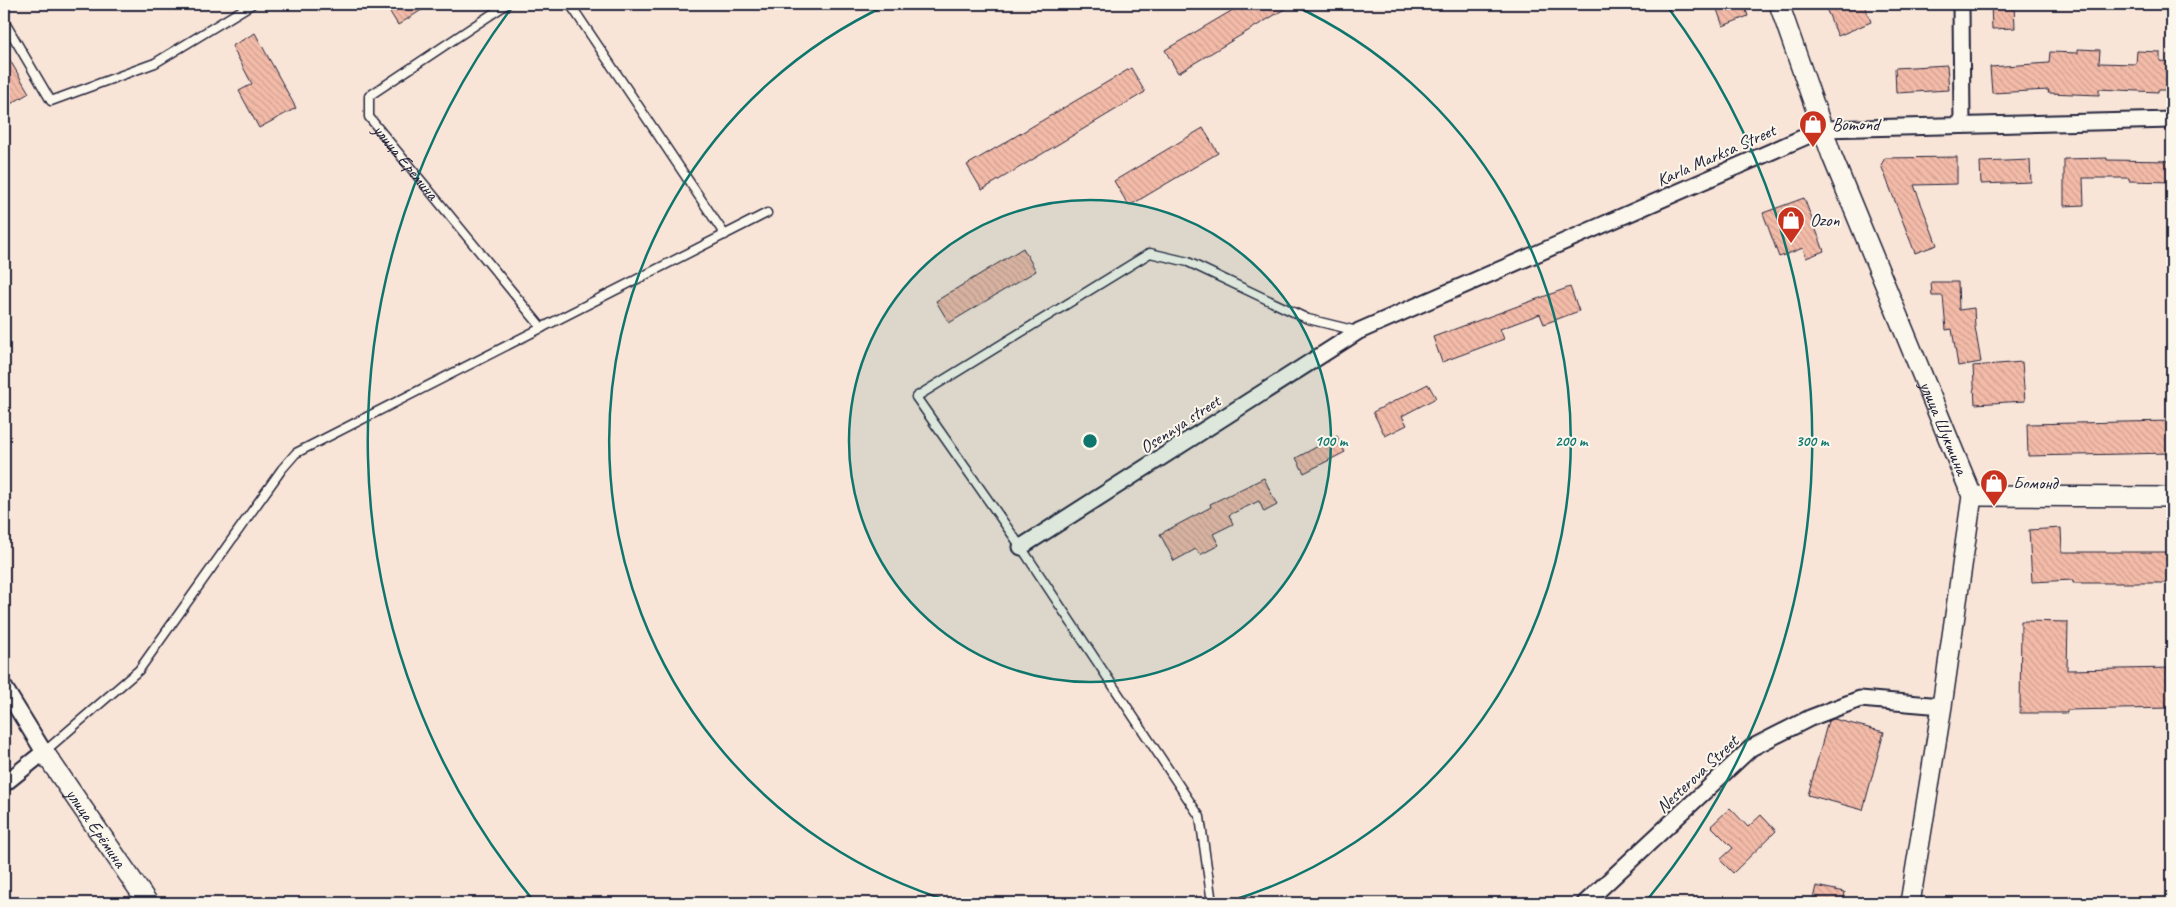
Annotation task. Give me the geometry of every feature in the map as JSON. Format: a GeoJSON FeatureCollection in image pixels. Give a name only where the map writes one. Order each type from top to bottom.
{"type":"FeatureCollection","features":[{"type":"Feature","properties":{"kind":"street","name":"улица Шукшина"},"geometry":{"type":"LineString","coordinates":[[1778,4],[1832,156],[1972,496],[1942,706],[1910,903]]}},
{"type":"Feature","properties":{"kind":"street"},"geometry":{"type":"LineString","coordinates":[[1961,4],[1962,125]]}},
{"type":"Feature","properties":{"kind":"street","name":"Karla Marksa Street"},"geometry":{"type":"LineString","coordinates":[[1359,331],[1823,129],[2172,120]]}},
{"type":"Feature","properties":{"kind":"street","name":"Osennya street"},"geometry":{"type":"LineString","coordinates":[[1021,548],[1359,331]]}},
{"type":"Feature","properties":{"kind":"street"},"geometry":{"type":"LineString","coordinates":[[1972,496],[2172,497]]}},
{"type":"Feature","properties":{"kind":"street","name":"улица Ерёмина"},"geometry":{"type":"LineString","coordinates":[[4,687],[44,752],[148,903]]}},
{"type":"Feature","properties":{"kind":"street","name":"Nesterova Street"},"geometry":{"type":"LineString","coordinates":[[1585,903],[1751,748],[1810,718],[1860,699],[1942,706]]}},
{"type":"Feature","properties":{"kind":"street"},"geometry":{"type":"LineString","coordinates":[[4,784],[44,752]]}},
{"type":"Feature","properties":{"kind":"lane"},"geometry":{"type":"LineString","coordinates":[[4,21],[51,101],[155,63],[252,4]]}},
{"type":"Feature","properties":{"kind":"lane","name":"улица Ерёмина"},"geometry":{"type":"LineString","coordinates":[[507,4],[369,96],[369,118],[542,328]]}},
{"type":"Feature","properties":{"kind":"lane"},"geometry":{"type":"LineString","coordinates":[[570,4],[725,235]]}},
{"type":"Feature","properties":{"kind":"lane"},"geometry":{"type":"LineString","coordinates":[[44,752],[139,670],[282,469],[296,453],[767,213]]}},
{"type":"Feature","properties":{"kind":"lane"},"geometry":{"type":"LineString","coordinates":[[1212,903],[1200,817],[1021,548],[916,397],[1150,253],[1188,262],[1308,319],[1359,331]]}},
{"type":"Feature","properties":{"kind":"building"},"geometry":{"type":"Polygon","coordinates":[[[385,4],[431,4],[398,25],[385,4]]]}},
{"type":"Feature","properties":{"kind":"building"},"geometry":{"type":"Polygon","coordinates":[[[1243,4],[1293,4],[1178,73],[1165,50],[1243,4]]]}},
{"type":"Feature","properties":{"kind":"building"},"geometry":{"type":"Polygon","coordinates":[[[1715,4],[1744,4],[1748,16],[1723,26],[1715,4]]]}},
{"type":"Feature","properties":{"kind":"building"},"geometry":{"type":"Polygon","coordinates":[[[1824,4],[1864,4],[1871,22],[1838,36],[1824,4]]]}},
{"type":"Feature","properties":{"kind":"building"},"geometry":{"type":"Polygon","coordinates":[[[1991,4],[2014,4],[2015,28],[1992,29],[1991,4]]]}},
{"type":"Feature","properties":{"kind":"building"},"geometry":{"type":"Polygon","coordinates":[[[255,33],[296,108],[259,128],[239,91],[252,84],[232,46],[255,33]]]}},
{"type":"Feature","properties":{"kind":"building"},"geometry":{"type":"Polygon","coordinates":[[[2078,49],[2100,50],[2099,63],[2136,64],[2137,51],[2160,52],[2160,61],[2172,62],[2172,90],[2158,90],[2158,92],[2099,89],[2099,95],[2048,93],[2049,90],[1992,93],[1990,67],[2049,63],[2050,52],[2078,53],[2078,49]]]}},
{"type":"Feature","properties":{"kind":"building"},"geometry":{"type":"Polygon","coordinates":[[[4,50],[29,93],[4,108],[4,50]]]}},
{"type":"Feature","properties":{"kind":"building"},"geometry":{"type":"Polygon","coordinates":[[[1947,65],[1949,90],[1896,93],[1895,68],[1947,65]]]}},
{"type":"Feature","properties":{"kind":"building"},"geometry":{"type":"Polygon","coordinates":[[[1131,68],[1145,92],[982,190],[967,165],[1131,68]]]}},
{"type":"Feature","properties":{"kind":"building"},"geometry":{"type":"Polygon","coordinates":[[[1203,128],[1218,153],[1129,206],[1114,181],[1203,128]]]}},
{"type":"Feature","properties":{"kind":"building"},"geometry":{"type":"Polygon","coordinates":[[[1957,157],[1957,184],[1914,185],[1937,245],[1915,253],[1881,165],[1885,158],[1957,157]]]}},
{"type":"Feature","properties":{"kind":"building"},"geometry":{"type":"Polygon","coordinates":[[[2107,158],[2107,160],[2172,161],[2172,182],[2129,181],[2129,178],[2083,178],[2084,205],[2064,206],[2064,159],[2107,158]]]}},
{"type":"Feature","properties":{"kind":"building"},"geometry":{"type":"Polygon","coordinates":[[[2030,160],[2031,182],[1981,184],[1980,162],[2030,160]]]}},
{"type":"Feature","properties":{"kind":"building"},"geometry":{"type":"Polygon","coordinates":[[[1804,198],[1824,251],[1806,258],[1803,248],[1779,257],[1763,213],[1804,198]]]}},
{"type":"Feature","properties":{"kind":"building"},"geometry":{"type":"Polygon","coordinates":[[[1023,248],[1036,271],[949,323],[936,301],[1023,248]]]}},
{"type":"Feature","properties":{"kind":"building"},"geometry":{"type":"Polygon","coordinates":[[[1931,282],[1958,282],[1959,310],[1974,308],[1981,362],[1958,366],[1952,329],[1946,330],[1943,296],[1932,296],[1931,282]]]}},
{"type":"Feature","properties":{"kind":"building"},"geometry":{"type":"Polygon","coordinates":[[[1570,287],[1579,311],[1544,324],[1540,314],[1500,329],[1504,339],[1442,362],[1433,337],[1570,287]]]}},
{"type":"Feature","properties":{"kind":"building"},"geometry":{"type":"Polygon","coordinates":[[[2022,362],[2025,401],[1975,404],[1973,366],[2022,362]]]}},
{"type":"Feature","properties":{"kind":"building"},"geometry":{"type":"Polygon","coordinates":[[[1428,384],[1436,398],[1402,416],[1407,425],[1385,436],[1373,412],[1428,384]]]}},
{"type":"Feature","properties":{"kind":"building"},"geometry":{"type":"Polygon","coordinates":[[[2172,421],[2172,453],[2028,456],[2027,424],[2172,421]]]}},
{"type":"Feature","properties":{"kind":"building"},"geometry":{"type":"Polygon","coordinates":[[[1337,436],[1345,452],[1304,473],[1296,458],[1337,436]]]}},
{"type":"Feature","properties":{"kind":"building"},"geometry":{"type":"Polygon","coordinates":[[[1264,478],[1277,505],[1264,512],[1259,501],[1229,515],[1233,524],[1213,534],[1219,545],[1200,555],[1196,549],[1174,561],[1160,534],[1211,507],[1210,504],[1264,478]]]}},
{"type":"Feature","properties":{"kind":"building"},"geometry":{"type":"Polygon","coordinates":[[[2061,528],[2062,552],[2172,552],[2172,583],[2073,583],[2073,580],[2032,582],[2029,530],[2061,528]]]}},
{"type":"Feature","properties":{"kind":"building"},"geometry":{"type":"Polygon","coordinates":[[[2021,621],[2068,622],[2067,670],[2172,668],[2172,708],[2067,710],[2067,713],[2020,713],[2021,621]]]}},
{"type":"Feature","properties":{"kind":"building"},"geometry":{"type":"Polygon","coordinates":[[[1834,719],[1884,732],[1863,810],[1808,795],[1828,721],[1834,719]]]}},
{"type":"Feature","properties":{"kind":"building"},"geometry":{"type":"Polygon","coordinates":[[[1730,808],[1748,827],[1761,815],[1776,831],[1733,873],[1720,860],[1733,848],[1711,826],[1730,808]]]}},
{"type":"Feature","properties":{"kind":"building"},"geometry":{"type":"Polygon","coordinates":[[[1816,886],[1845,892],[1843,903],[1812,903],[1816,886]]]}},
{"type":"Feature","properties":{"kind":"place","name":"Bomond"},"geometry":{"type":"Point","coordinates":[1813,148]}},
{"type":"Feature","properties":{"kind":"place","name":"Ozon"},"geometry":{"type":"Point","coordinates":[1791,244]}},
{"type":"Feature","properties":{"kind":"place","name":"Бомонд"},"geometry":{"type":"Point","coordinates":[1994,507]}}]}
